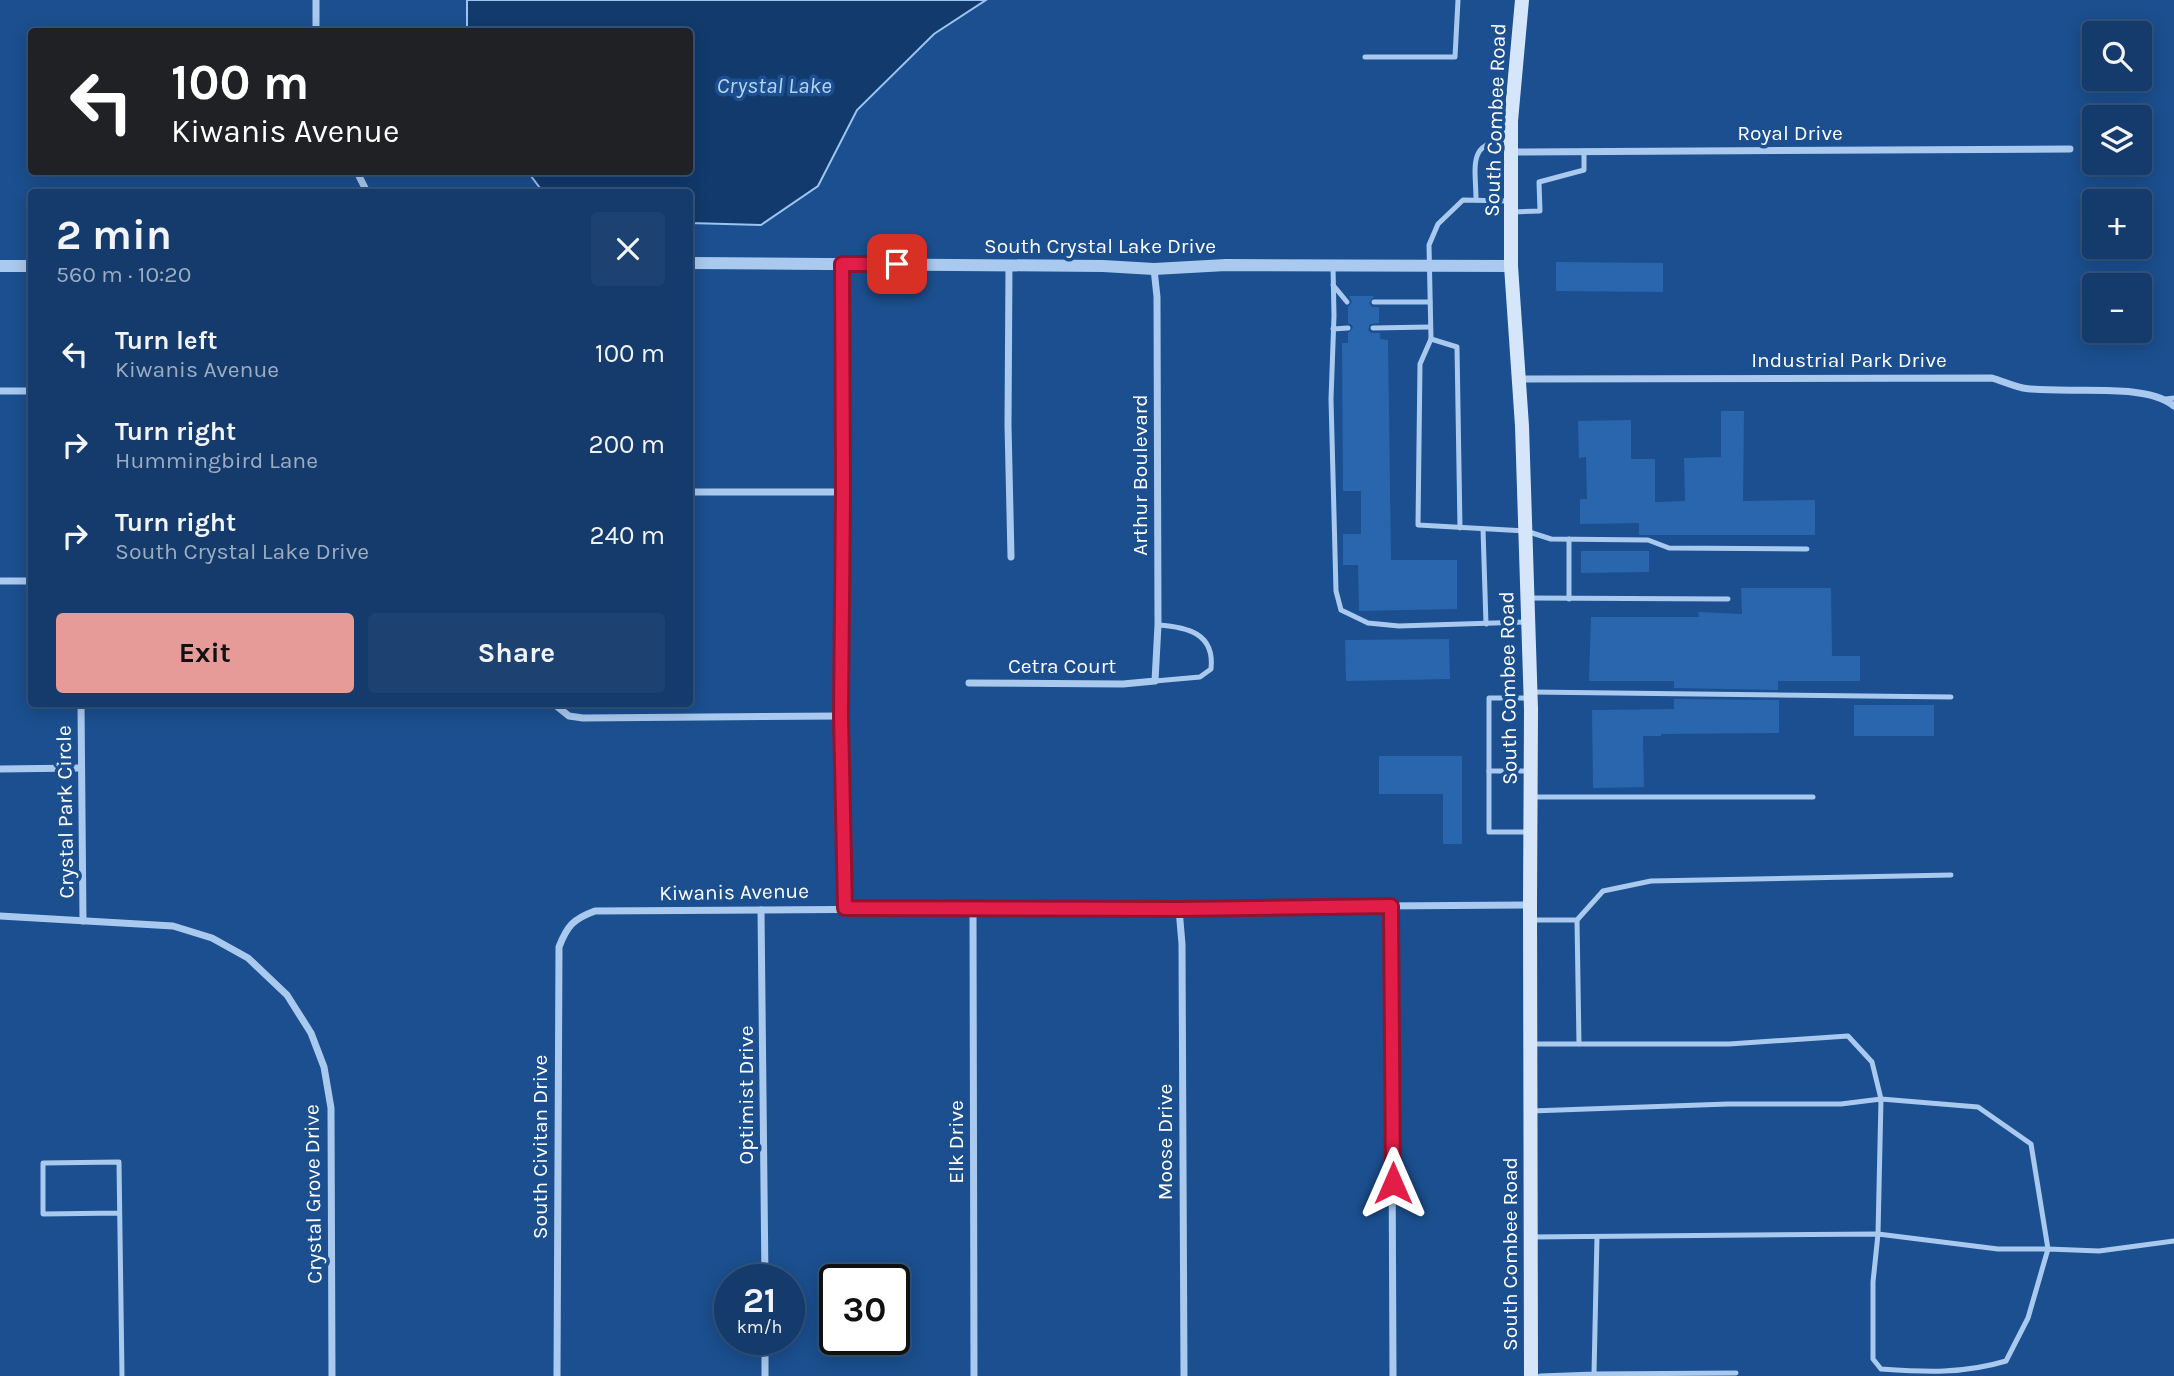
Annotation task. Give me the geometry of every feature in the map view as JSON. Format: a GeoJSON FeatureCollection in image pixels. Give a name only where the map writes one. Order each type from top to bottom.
{"type":"FeatureCollection","features":[{"type":"Feature","properties":{"kind":"main road","name":"South Combee Road"},"geometry":{"type":"LineString","coordinates":[[1522,0],[1514,75],[1511,145],[1511,266],[1520,379],[1531,695],[1531,1376]]}},
{"type":"Feature","properties":{"kind":"street"},"geometry":{"type":"LineString","coordinates":[[316,0],[316,28]]}},
{"type":"Feature","properties":{"kind":"street","name":"Royal Drive"},"geometry":{"type":"LineString","coordinates":[[1511,145],[1584,151],[2070,149]]}},
{"type":"Feature","properties":{"kind":"street","name":"South Crystal Lake Drive"},"geometry":{"type":"LineString","coordinates":[[693,263],[1103,266],[1154,269],[1226,265],[1511,266]]}},
{"type":"Feature","properties":{"kind":"street"},"geometry":{"type":"LineString","coordinates":[[842,264],[841,716],[845,908]]}},
{"type":"Feature","properties":{"kind":"street"},"geometry":{"type":"LineString","coordinates":[[1009,265],[1011,557]]}},
{"type":"Feature","properties":{"kind":"street"},"geometry":{"type":"LineString","coordinates":[[0,266],[28,266]]}},
{"type":"Feature","properties":{"kind":"street","name":"Arthur Boulevard"},"geometry":{"type":"LineString","coordinates":[[1154,269],[1157,297],[1158,625],[1155,681]]}},
{"type":"Feature","properties":{"kind":"street","name":"Industrial Park Drive"},"geometry":{"type":"LineString","coordinates":[[1520,379],[1992,378],[2023,388],[2141,393],[2170,398],[2174,406]]}},
{"type":"Feature","properties":{"kind":"street"},"geometry":{"type":"LineString","coordinates":[[0,391],[28,391]]}},
{"type":"Feature","properties":{"kind":"street"},"geometry":{"type":"LineString","coordinates":[[693,492],[843,492]]}},
{"type":"Feature","properties":{"kind":"street"},"geometry":{"type":"LineString","coordinates":[[0,581],[28,581]]}},
{"type":"Feature","properties":{"kind":"street","name":"Cetra Court"},"geometry":{"type":"LineString","coordinates":[[969,683],[1123,684],[1155,681]]}},
{"type":"Feature","properties":{"kind":"street","name":"Crystal Park Circle"},"geometry":{"type":"LineString","coordinates":[[81,707],[83,921]]}},
{"type":"Feature","properties":{"kind":"street"},"geometry":{"type":"LineString","coordinates":[[557,707],[564,713],[583,719],[841,716]]}},
{"type":"Feature","properties":{"kind":"street"},"geometry":{"type":"LineString","coordinates":[[0,769],[80,768]]}},
{"type":"Feature","properties":{"kind":"street"},"geometry":{"type":"LineString","coordinates":[[1391,906],[1394,1376]]}},
{"type":"Feature","properties":{"kind":"street","name":"Kiwanis Avenue"},"geometry":{"type":"LineString","coordinates":[[573,922],[595,911],[845,908],[1179,909],[1391,906],[1530,912]]}},
{"type":"Feature","properties":{"kind":"street","name":"Elk Drive"},"geometry":{"type":"LineString","coordinates":[[973,909],[974,1376]]}},
{"type":"Feature","properties":{"kind":"street","name":"Moose Drive"},"geometry":{"type":"LineString","coordinates":[[1179,909],[1182,944],[1184,1376]]}},
{"type":"Feature","properties":{"kind":"street","name":"Optimist Drive"},"geometry":{"type":"LineString","coordinates":[[761,910],[765,1264]]}},
{"type":"Feature","properties":{"kind":"street","name":"Crystal Grove Drive"},"geometry":{"type":"LineString","coordinates":[[0,916],[173,926],[212,938],[248,958],[287,995],[311,1033],[324,1067],[331,1108],[332,1376]]}},
{"type":"Feature","properties":{"kind":"street","name":"South Civitan Drive"},"geometry":{"type":"LineString","coordinates":[[557,1376],[559,947],[573,922]]}},
{"type":"Feature","properties":{"kind":"street"},"geometry":{"type":"LineString","coordinates":[[765,1355],[765,1376]]}},
{"type":"Feature","properties":{"kind":"lane"},"geometry":{"type":"LineString","coordinates":[[1365,57],[1455,57],[1458,0]]}},
{"type":"Feature","properties":{"kind":"lane"},"geometry":{"type":"LineString","coordinates":[[1476,200],[1476,155],[1481,148],[1503,139],[1511,145]]}},
{"type":"Feature","properties":{"kind":"lane"},"geometry":{"type":"LineString","coordinates":[[1584,151],[1584,170],[1539,182],[1540,211],[1463,200],[1438,224],[1429,245],[1431,339],[1420,364],[1418,525],[1526,531],[1551,539],[1648,540],[1669,548],[1807,549]]}},
{"type":"Feature","properties":{"kind":"lane"},"geometry":{"type":"LineString","coordinates":[[1333,265],[1331,413],[1336,591],[1341,610],[1368,623],[1399,626],[1529,622]]}},
{"type":"Feature","properties":{"kind":"lane"},"geometry":{"type":"LineString","coordinates":[[1333,285],[1347,302]]}},
{"type":"Feature","properties":{"kind":"lane"},"geometry":{"type":"LineString","coordinates":[[1374,302],[1430,302]]}},
{"type":"Feature","properties":{"kind":"lane"},"geometry":{"type":"LineString","coordinates":[[1373,328],[1430,327]]}},
{"type":"Feature","properties":{"kind":"lane"},"geometry":{"type":"LineString","coordinates":[[1333,328],[1348,328]]}},
{"type":"Feature","properties":{"kind":"lane"},"geometry":{"type":"LineString","coordinates":[[1431,339],[1457,347],[1460,528]]}},
{"type":"Feature","properties":{"kind":"lane"},"geometry":{"type":"LineString","coordinates":[[1483,529],[1486,624]]}},
{"type":"Feature","properties":{"kind":"lane"},"geometry":{"type":"LineString","coordinates":[[1569,539],[1569,599]]}},
{"type":"Feature","properties":{"kind":"lane"},"geometry":{"type":"LineString","coordinates":[[1528,598],[1728,599]]}},
{"type":"Feature","properties":{"kind":"lane"},"geometry":{"type":"LineString","coordinates":[[1155,681],[1200,677],[1211,669],[1213,655],[1206,643],[1184,627],[1158,625]]}},
{"type":"Feature","properties":{"kind":"lane"},"geometry":{"type":"LineString","coordinates":[[1530,832],[1489,832],[1489,698],[1531,695],[1951,696]]}},
{"type":"Feature","properties":{"kind":"lane"},"geometry":{"type":"LineString","coordinates":[[1489,771],[1531,771]]}},
{"type":"Feature","properties":{"kind":"lane"},"geometry":{"type":"LineString","coordinates":[[1530,797],[1813,797]]}},
{"type":"Feature","properties":{"kind":"lane"},"geometry":{"type":"LineString","coordinates":[[1579,1044],[1577,920],[1603,891],[1651,881],[1951,874]]}},
{"type":"Feature","properties":{"kind":"lane"},"geometry":{"type":"LineString","coordinates":[[1530,912],[1577,920]]}},
{"type":"Feature","properties":{"kind":"lane"},"geometry":{"type":"LineString","coordinates":[[1531,1044],[1729,1044],[1848,1036],[1872,1062],[1881,1099],[1878,1234],[1873,1282],[1873,1359],[1881,1369],[1945,1373],[1988,1367],[2006,1361],[2028,1318],[2048,1249],[2031,1144],[1978,1107],[1881,1099],[1841,1104],[1728,1104],[1531,1111]]}},
{"type":"Feature","properties":{"kind":"lane"},"geometry":{"type":"LineString","coordinates":[[119,1213],[43,1214],[43,1163],[119,1162],[122,1376]]}},
{"type":"Feature","properties":{"kind":"lane"},"geometry":{"type":"LineString","coordinates":[[1531,1237],[1878,1234],[1998,1249],[2099,1251],[2174,1241]]}},
{"type":"Feature","properties":{"kind":"lane"},"geometry":{"type":"LineString","coordinates":[[1594,1374],[1597,1237]]}},
{"type":"Feature","properties":{"kind":"lane"},"geometry":{"type":"LineString","coordinates":[[1540,1376],[1736,1373]]}},
{"type":"Feature","properties":{"kind":"water","name":"Crystal Lake"},"geometry":{"type":"Polygon","coordinates":[[[467,0],[986,0],[934,34],[857,110],[818,186],[761,225],[693,223],[693,189],[541,189],[530,175],[693,175],[693,28],[467,28],[467,0]]]}},
{"type":"Feature","properties":{"kind":"building"},"geometry":{"type":"Polygon","coordinates":[[[1556,262],[1663,263],[1663,292],[1556,291],[1556,262]]]}},
{"type":"Feature","properties":{"kind":"building"},"geometry":{"type":"Polygon","coordinates":[[[1349,296],[1374,296],[1369,303],[1372,307],[1379,307],[1379,323],[1370,324],[1368,330],[1371,333],[1380,333],[1380,339],[1388,340],[1391,560],[1457,560],[1457,609],[1359,611],[1358,565],[1343,565],[1343,534],[1361,534],[1361,491],[1343,491],[1342,343],[1348,343],[1348,333],[1353,328],[1348,323],[1348,307],[1352,302],[1349,296]]]}},
{"type":"Feature","properties":{"kind":"building"},"geometry":{"type":"Polygon","coordinates":[[[1721,411],[1744,411],[1743,501],[1815,500],[1815,535],[1639,535],[1639,523],[1580,524],[1580,499],[1587,499],[1586,457],[1579,458],[1578,421],[1631,420],[1631,459],[1655,459],[1655,502],[1685,501],[1684,458],[1721,457],[1721,411]]]}},
{"type":"Feature","properties":{"kind":"building"},"geometry":{"type":"Polygon","coordinates":[[[1581,551],[1649,551],[1649,572],[1581,573],[1581,551]]]}},
{"type":"Feature","properties":{"kind":"building"},"geometry":{"type":"Polygon","coordinates":[[[1741,588],[1831,588],[1832,656],[1860,656],[1860,681],[1778,681],[1778,690],[1674,688],[1674,681],[1589,681],[1591,617],[1699,617],[1698,612],[1742,614],[1741,588]]]}},
{"type":"Feature","properties":{"kind":"building"},"geometry":{"type":"Polygon","coordinates":[[[1449,639],[1450,679],[1346,681],[1345,640],[1449,639]]]}},
{"type":"Feature","properties":{"kind":"building"},"geometry":{"type":"Polygon","coordinates":[[[1674,699],[1779,700],[1779,733],[1643,736],[1644,787],[1593,788],[1592,710],[1674,709],[1674,699]]]}},
{"type":"Feature","properties":{"kind":"building"},"geometry":{"type":"Polygon","coordinates":[[[1854,705],[1934,705],[1934,736],[1854,736],[1854,705]]]}},
{"type":"Feature","properties":{"kind":"building"},"geometry":{"type":"Polygon","coordinates":[[[1379,756],[1462,756],[1462,844],[1443,844],[1443,794],[1379,794],[1379,756]]]}},
{"type":"Feature","properties":{"kind":"route"},"geometry":{"type":"LineString","coordinates":[[897,264],[842,264],[841,716],[845,908],[1179,909],[1391,906],[1393,1183]]}}]}
